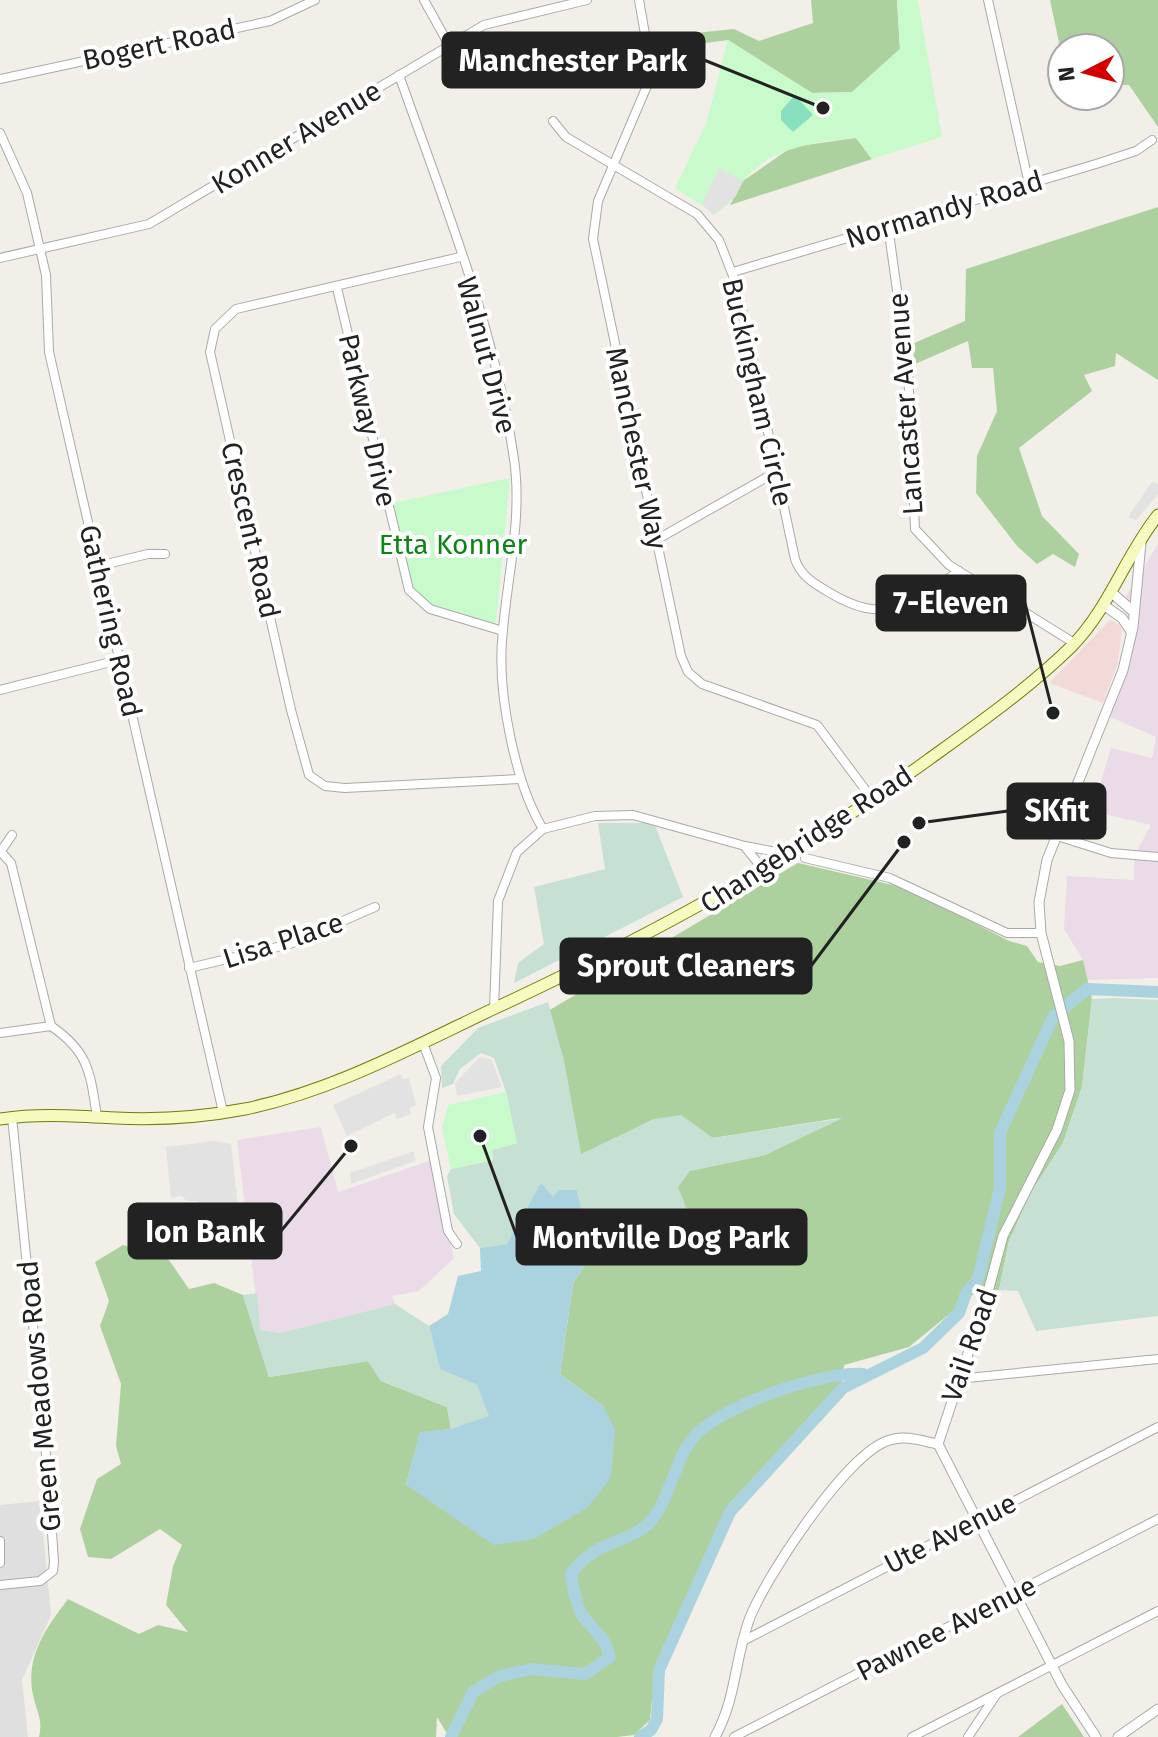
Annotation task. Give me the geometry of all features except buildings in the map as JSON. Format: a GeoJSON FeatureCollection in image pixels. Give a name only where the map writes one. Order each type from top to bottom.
{"type":"FeatureCollection","features":[{"type":"Feature","properties":{"kind":"main road","name":"Changebridge Road"},"geometry":{"type":"LineString","coordinates":[[6,1118],[169,1117],[223,1112],[304,1093],[423,1043],[618,952],[763,869],[873,800],[1028,687],[1074,643],[1105,606],[1158,515]]}},
{"type":"Feature","properties":{"kind":"street","name":"Bogert Road"},"geometry":{"type":"LineString","coordinates":[[0,79],[270,21],[315,0]]}},
{"type":"Feature","properties":{"kind":"street"},"geometry":{"type":"LineString","coordinates":[[424,0],[449,45]]}},
{"type":"Feature","properties":{"kind":"street","name":"Konner Avenue"},"geometry":{"type":"LineString","coordinates":[[0,258],[149,224],[484,25],[587,0]]}},
{"type":"Feature","properties":{"kind":"street","name":"Manchester Way"},"geometry":{"type":"LineString","coordinates":[[639,0],[652,74],[598,201],[593,239],[681,656],[688,672],[702,684],[817,725],[873,800]]}},
{"type":"Feature","properties":{"kind":"street"},"geometry":{"type":"LineString","coordinates":[[988,0],[1029,184]]}},
{"type":"Feature","properties":{"kind":"street","name":"Walnut Drive"},"geometry":{"type":"LineString","coordinates":[[399,75],[498,374],[515,464],[516,513],[501,664],[519,779],[543,829]]}},
{"type":"Feature","properties":{"kind":"street","name":"Buckingham Circle"},"geometry":{"type":"LineString","coordinates":[[553,121],[566,137],[701,217],[719,240],[733,272],[799,568],[808,579],[852,605],[871,611],[900,608],[959,571]]}},
{"type":"Feature","properties":{"kind":"street","name":"Gathering Road"},"geometry":{"type":"LineString","coordinates":[[0,133],[24,186],[46,275],[49,352],[223,1112]]}},
{"type":"Feature","properties":{"kind":"street","name":"Normandy Road"},"geometry":{"type":"LineString","coordinates":[[733,272],[1136,151],[1152,140]]}},
{"type":"Feature","properties":{"kind":"street","name":"Lancaster Avenue"},"geometry":{"type":"LineString","coordinates":[[888,226],[908,369],[914,523],[920,538],[959,571],[1074,643]]}},
{"type":"Feature","properties":{"kind":"street","name":"Crescent Road"},"geometry":{"type":"LineString","coordinates":[[460,257],[236,309],[221,321],[210,348],[304,767],[313,779],[333,788],[519,779]]}},
{"type":"Feature","properties":{"kind":"street","name":"Parkway Drive"},"geometry":{"type":"LineString","coordinates":[[337,288],[409,590],[430,609],[503,631]]}},
{"type":"Feature","properties":{"kind":"street"},"geometry":{"type":"LineString","coordinates":[[656,540],[776,472]]}},
{"type":"Feature","properties":{"kind":"street","name":"Vail Road"},"geometry":{"type":"LineString","coordinates":[[938,1444],[1008,1221],[1057,1130],[1066,1103],[1071,1065],[1067,1031],[1041,933],[1039,902],[1043,876],[1057,836],[1116,691],[1134,612],[1141,543]]}},
{"type":"Feature","properties":{"kind":"street"},"geometry":{"type":"LineString","coordinates":[[98,566],[148,554],[165,554]]}},
{"type":"Feature","properties":{"kind":"street"},"geometry":{"type":"LineString","coordinates":[[1112,593],[1134,612]]}},
{"type":"Feature","properties":{"kind":"street"},"geometry":{"type":"LineString","coordinates":[[1105,606],[1122,618],[1130,630]]}},
{"type":"Feature","properties":{"kind":"street"},"geometry":{"type":"LineString","coordinates":[[0,690],[119,660]]}},
{"type":"Feature","properties":{"kind":"street"},"geometry":{"type":"LineString","coordinates":[[494,1009],[498,989],[495,915],[500,893],[517,852],[543,829],[595,816],[633,815],[745,846],[788,854]]}},
{"type":"Feature","properties":{"kind":"street"},"geometry":{"type":"LineString","coordinates":[[12,835],[0,851],[11,863],[51,1026],[76,1044],[84,1056],[97,1117]]}},
{"type":"Feature","properties":{"kind":"street"},"geometry":{"type":"LineString","coordinates":[[1057,836],[1111,853],[1158,857]]}},
{"type":"Feature","properties":{"kind":"street"},"geometry":{"type":"LineString","coordinates":[[745,846],[763,869]]}},
{"type":"Feature","properties":{"kind":"street"},"geometry":{"type":"LineString","coordinates":[[805,858],[890,878],[1007,933],[1041,933]]}},
{"type":"Feature","properties":{"kind":"street","name":"Lisa Place"},"geometry":{"type":"LineString","coordinates":[[189,968],[313,936],[375,907]]}},
{"type":"Feature","properties":{"kind":"street"},"geometry":{"type":"LineString","coordinates":[[0,1033],[51,1026]]}},
{"type":"Feature","properties":{"kind":"street"},"geometry":{"type":"LineString","coordinates":[[423,1043],[436,1078],[429,1138],[448,1231],[457,1244]]}},
{"type":"Feature","properties":{"kind":"street","name":"Green Meadows Road"},"geometry":{"type":"LineString","coordinates":[[0,1585],[40,1581],[53,1571],[54,1562],[48,1474],[6,1118]]}},
{"type":"Feature","properties":{"kind":"street"},"geometry":{"type":"LineString","coordinates":[[957,1379],[1158,1359]]}},
{"type":"Feature","properties":{"kind":"street","name":"Ute Avenue"},"geometry":{"type":"LineString","coordinates":[[743,1641],[1158,1427]]}},
{"type":"Feature","properties":{"kind":"street"},"geometry":{"type":"LineString","coordinates":[[715,1737],[736,1686],[743,1641],[760,1595],[789,1544],[871,1449],[895,1439],[938,1444],[1053,1666],[1096,1737]]}},
{"type":"Feature","properties":{"kind":"street","name":"Pawnee Avenue"},"geometry":{"type":"LineString","coordinates":[[734,1737],[1158,1519]]}},
{"type":"Feature","properties":{"kind":"street"},"geometry":{"type":"LineString","coordinates":[[0,1541],[0,1563]]}},
{"type":"Feature","properties":{"kind":"street"},"geometry":{"type":"LineString","coordinates":[[912,1737],[1158,1611]]}},
{"type":"Feature","properties":{"kind":"street"},"geometry":{"type":"LineString","coordinates":[[968,1737],[996,1695]]}},
{"type":"Feature","properties":{"kind":"street"},"geometry":{"type":"LineString","coordinates":[[1118,1737],[1158,1709]]}},
{"type":"Feature","properties":{"kind":"shaded area"},"geometry":{"type":"Polygon","coordinates":[[[719,168],[743,181],[736,196],[713,215],[702,204],[719,168]]]}},
{"type":"Feature","properties":{"kind":"shaded area"},"geometry":{"type":"Polygon","coordinates":[[[1152,482],[1158,484],[1158,494],[1136,520],[1128,517],[1152,482]]]}},
{"type":"Feature","properties":{"kind":"shaded area"},"geometry":{"type":"Polygon","coordinates":[[[1158,544],[1158,978],[1085,980],[1083,960],[1064,929],[1067,876],[1134,880],[1134,856],[1151,825],[1092,811],[1111,748],[1152,758],[1156,737],[1106,715],[1114,700],[1131,619],[1120,606],[1158,544]]]}},
{"type":"Feature","properties":{"kind":"shaded area"},"geometry":{"type":"Polygon","coordinates":[[[1110,620],[1120,625],[1122,630],[1118,662],[1103,703],[1049,683],[1110,620]]]}},
{"type":"Feature","properties":{"kind":"shaded area"},"geometry":{"type":"Polygon","coordinates":[[[480,1057],[491,1059],[502,1087],[457,1096],[455,1083],[480,1057]]]}},
{"type":"Feature","properties":{"kind":"shaded area"},"geometry":{"type":"Polygon","coordinates":[[[401,1074],[403,1079],[409,1078],[416,1105],[409,1108],[411,1114],[397,1119],[394,1113],[347,1136],[333,1105],[401,1074]]]}},
{"type":"Feature","properties":{"kind":"shaded area"},"geometry":{"type":"Polygon","coordinates":[[[321,1127],[338,1192],[432,1160],[454,1258],[419,1291],[392,1296],[395,1304],[280,1333],[260,1330],[237,1140],[321,1127]]]}},
{"type":"Feature","properties":{"kind":"shaded area"},"geometry":{"type":"Polygon","coordinates":[[[214,1141],[231,1144],[239,1216],[232,1217],[222,1207],[221,1199],[220,1205],[198,1207],[197,1201],[187,1201],[181,1196],[171,1198],[166,1147],[214,1141]]]}},
{"type":"Feature","properties":{"kind":"shaded area"},"geometry":{"type":"Polygon","coordinates":[[[414,1151],[415,1161],[351,1184],[350,1173],[414,1151]]]}},
{"type":"Feature","properties":{"kind":"shaded area"},"geometry":{"type":"Polygon","coordinates":[[[40,1501],[51,1615],[22,1680],[28,1737],[0,1737],[0,1505],[40,1501]]]}},
{"type":"Feature","properties":{"kind":"green space"},"geometry":{"type":"Polygon","coordinates":[[[811,0],[897,0],[900,49],[852,92],[812,93],[728,40],[661,49],[655,37],[734,29],[759,41],[813,23],[811,0]]]}},
{"type":"Feature","properties":{"kind":"green space"},"geometry":{"type":"Polygon","coordinates":[[[897,0],[918,0],[942,137],[872,159],[856,138],[794,148],[753,170],[729,203],[715,214],[675,188],[706,124],[728,40],[812,93],[852,92],[900,49],[897,0]]]}},
{"type":"Feature","properties":{"kind":"green space"},"geometry":{"type":"Polygon","coordinates":[[[1050,0],[1158,0],[1158,127],[1126,85],[1126,32],[1057,32],[1050,0]]]}},
{"type":"Feature","properties":{"kind":"green space"},"geometry":{"type":"Polygon","coordinates":[[[795,95],[813,115],[793,132],[781,120],[781,111],[795,95]]]}},
{"type":"Feature","properties":{"kind":"green space"},"geometry":{"type":"Polygon","coordinates":[[[856,138],[872,159],[730,205],[743,181],[792,147],[856,138]]]}},
{"type":"Feature","properties":{"kind":"green space"},"geometry":{"type":"Polygon","coordinates":[[[1158,207],[1158,380],[1116,353],[1115,366],[1084,375],[1092,391],[1019,448],[1042,516],[1079,554],[1075,567],[1053,554],[1037,564],[1017,546],[976,493],[977,456],[997,411],[993,368],[972,368],[968,341],[915,364],[912,344],[965,321],[966,269],[1158,207]]]}},
{"type":"Feature","properties":{"kind":"green space","name":"Etta Konner"},"geometry":{"type":"Polygon","coordinates":[[[510,478],[496,622],[488,624],[460,617],[423,602],[408,578],[392,503],[510,478]]]}},
{"type":"Feature","properties":{"kind":"green space"},"geometry":{"type":"Polygon","coordinates":[[[598,823],[654,823],[683,897],[514,983],[518,963],[544,944],[534,887],[605,869],[598,823]]]}},
{"type":"Feature","properties":{"kind":"green space"},"geometry":{"type":"Polygon","coordinates":[[[798,863],[906,888],[1009,941],[1027,946],[1038,962],[1060,966],[1083,960],[1092,999],[1082,1087],[1063,1143],[1032,1191],[1009,1241],[999,1290],[980,1289],[909,1347],[844,1365],[842,1382],[730,1503],[655,1668],[650,1720],[634,1735],[617,1737],[449,1737],[437,1717],[436,1737],[39,1737],[40,1721],[33,1695],[32,1668],[45,1632],[68,1599],[139,1634],[158,1625],[188,1632],[166,1605],[173,1566],[182,1545],[160,1529],[111,1559],[88,1557],[80,1529],[97,1479],[121,1464],[116,1446],[121,1384],[100,1326],[109,1301],[95,1262],[123,1245],[169,1260],[189,1289],[214,1283],[243,1295],[269,1377],[368,1361],[381,1381],[447,1407],[451,1429],[420,1433],[406,1485],[604,1407],[560,1374],[573,1283],[591,1256],[585,1232],[598,1245],[643,1220],[689,1171],[765,1155],[839,1118],[713,1138],[654,1119],[581,1155],[563,1057],[548,1011],[798,863]]]}},
{"type":"Feature","properties":{"kind":"green space"},"geometry":{"type":"Polygon","coordinates":[[[1092,999],[1158,1000],[1158,1316],[1036,1331],[1018,1291],[999,1290],[1009,1241],[1032,1191],[1063,1143],[1082,1087],[1092,999]]]}},
{"type":"Feature","properties":{"kind":"green space"},"geometry":{"type":"Polygon","coordinates":[[[548,1002],[563,1057],[581,1154],[654,1119],[681,1115],[713,1138],[843,1118],[765,1155],[690,1171],[678,1187],[690,1217],[643,1220],[621,1261],[585,1232],[577,1190],[553,1197],[507,1244],[480,1248],[454,1214],[447,1176],[451,1169],[493,1160],[492,1150],[517,1143],[506,1092],[494,1058],[481,1053],[460,1069],[453,1084],[442,1088],[441,1066],[478,1028],[548,1002]]]}},
{"type":"Feature","properties":{"kind":"green space"},"geometry":{"type":"Polygon","coordinates":[[[506,1092],[517,1143],[492,1150],[493,1160],[451,1169],[442,1128],[448,1105],[506,1092]]]}},
{"type":"Feature","properties":{"kind":"green space"},"geometry":{"type":"Polygon","coordinates":[[[257,1293],[260,1330],[280,1333],[395,1304],[429,1326],[440,1369],[477,1385],[490,1417],[451,1429],[447,1407],[381,1381],[368,1361],[269,1377],[243,1295],[257,1293]]]}},
{"type":"Feature","properties":{"kind":"green space"},"geometry":{"type":"Polygon","coordinates":[[[1062,1704],[1084,1737],[1018,1737],[1062,1704]]]}},
{"type":"Feature","properties":{"kind":"water"},"geometry":{"type":"Polygon","coordinates":[[[541,1183],[553,1197],[559,1190],[577,1190],[591,1256],[573,1283],[560,1374],[604,1407],[615,1430],[611,1477],[587,1508],[534,1539],[494,1545],[406,1485],[420,1432],[451,1429],[489,1416],[477,1385],[440,1369],[429,1326],[448,1314],[458,1276],[481,1271],[480,1248],[507,1244],[541,1183]]]}},
{"type":"Feature","properties":{"kind":"waterway"},"geometry":{"type":"LineString","coordinates":[[640,1737],[651,1730],[657,1719],[659,1670],[730,1512],[843,1388],[923,1348],[959,1313],[966,1293],[978,1279],[1000,1188],[1000,1133],[1053,1017],[1087,989],[1158,992]]}},
{"type":"Feature","properties":{"kind":"waterway"},"geometry":{"type":"LineString","coordinates":[[451,1737],[473,1692],[500,1676],[531,1669],[585,1674],[610,1657],[601,1637],[581,1613],[571,1574],[591,1554],[634,1534],[651,1521],[681,1457],[693,1438],[706,1426],[748,1403],[798,1384],[863,1374]]}},
{"type":"Feature","properties":{"kind":"place","name":"Manchester Park"},"geometry":{"type":"Point","coordinates":[823,108]}},
{"type":"Feature","properties":{"kind":"place","name":"7-Eleven"},"geometry":{"type":"Point","coordinates":[1053,713]}},
{"type":"Feature","properties":{"kind":"place","name":"SKfit"},"geometry":{"type":"Point","coordinates":[919,823]}},
{"type":"Feature","properties":{"kind":"place","name":"Sprout Cleaners"},"geometry":{"type":"Point","coordinates":[904,842]}},
{"type":"Feature","properties":{"kind":"place","name":"Montville Dog Park"},"geometry":{"type":"Point","coordinates":[480,1136]}},
{"type":"Feature","properties":{"kind":"place","name":"Ion Bank"},"geometry":{"type":"Point","coordinates":[351,1146]}}]}
